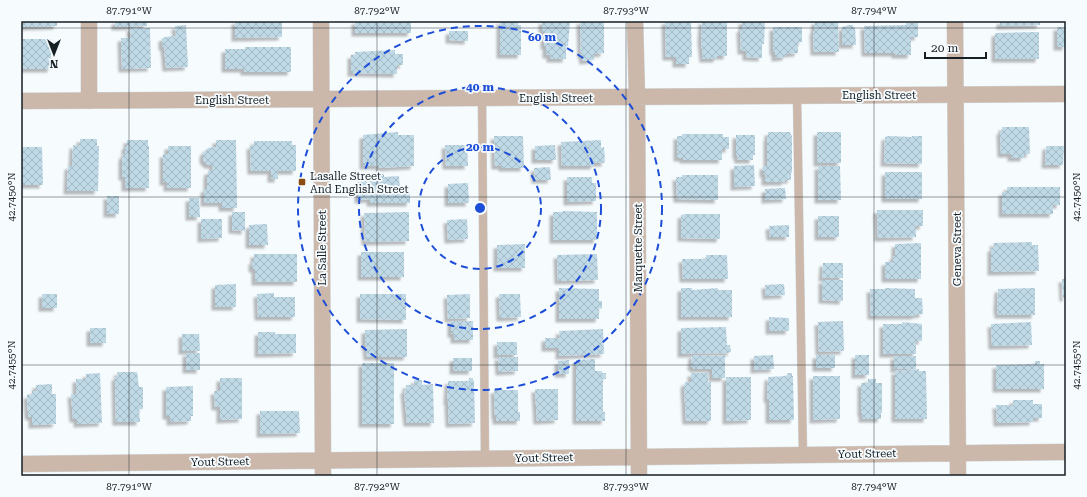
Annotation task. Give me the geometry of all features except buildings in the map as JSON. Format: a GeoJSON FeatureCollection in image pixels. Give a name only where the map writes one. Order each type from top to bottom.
{"type":"FeatureCollection","features":[{"type":"Feature","properties":{"kind":"street"},"geometry":{"type":"LineString","coordinates":[[89,21],[89,101]]}},
{"type":"Feature","properties":{"kind":"street","name":"La Salle Street"},"geometry":{"type":"LineString","coordinates":[[321,21],[323,468]]}},
{"type":"Feature","properties":{"kind":"street","name":"Marquette Street"},"geometry":{"type":"LineString","coordinates":[[635,21],[637,97],[639,476]]}},
{"type":"Feature","properties":{"kind":"street","name":"Geneva Street"},"geometry":{"type":"LineString","coordinates":[[955,21],[958,476]]}},
{"type":"Feature","properties":{"kind":"street","name":"English Street"},"geometry":{"type":"LineString","coordinates":[[21,101],[1066,94]]}},
{"type":"Feature","properties":{"kind":"street","name":"Yout Street"},"geometry":{"type":"LineString","coordinates":[[21,464],[80,470],[323,468],[485,459],[1066,452]]}},
{"type":"Feature","properties":{"kind":"lane"},"geometry":{"type":"LineString","coordinates":[[797,96],[803,455]]}},
{"type":"Feature","properties":{"kind":"lane"},"geometry":{"type":"LineString","coordinates":[[482,98],[485,459]]}},
{"type":"Feature","properties":{"kind":"place","name":"Lasalle Street And English Street"},"geometry":{"type":"Point","coordinates":[302,182]}}]}
